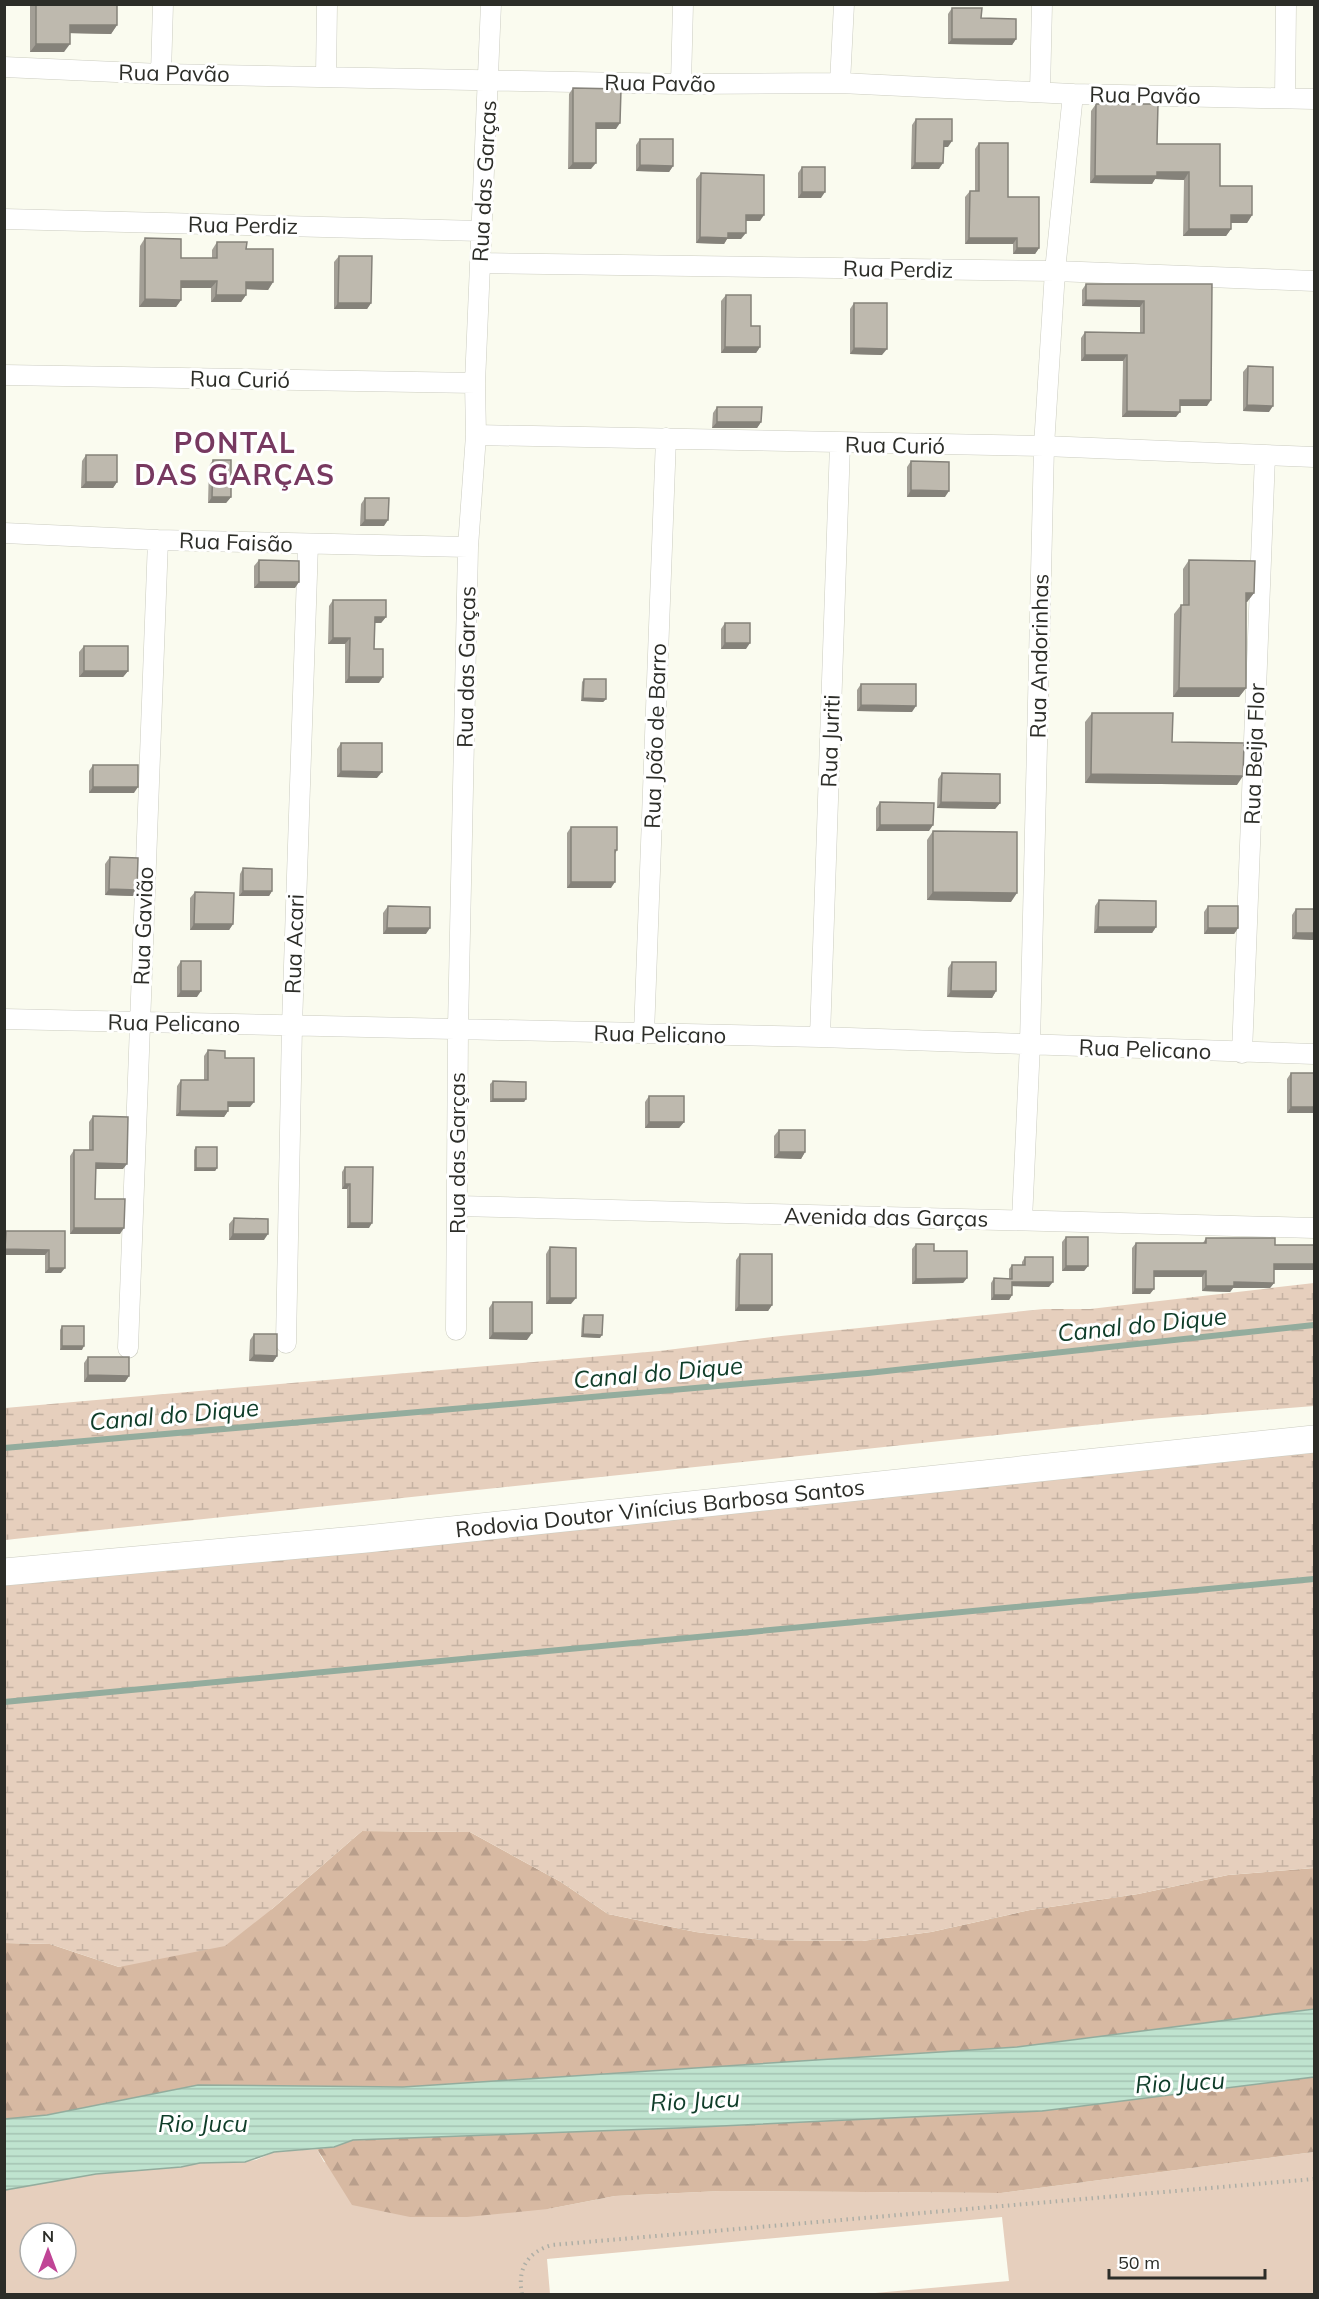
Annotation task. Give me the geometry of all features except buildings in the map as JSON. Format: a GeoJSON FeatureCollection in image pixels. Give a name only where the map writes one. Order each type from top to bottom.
{"type":"FeatureCollection","features":[{"type":"Feature","properties":{"kind":"main road","name":"Rodovia Doutor Vinícius Barbosa Santos"},"geometry":{"type":"LineString","coordinates":[[4,1572],[390,1536],[1314,1439]]}},
{"type":"Feature","properties":{"kind":"street"},"geometry":{"type":"LineString","coordinates":[[161,74],[163,4]]}},
{"type":"Feature","properties":{"kind":"street"},"geometry":{"type":"LineString","coordinates":[[326,76],[327,4]]}},
{"type":"Feature","properties":{"kind":"street","name":"Rua das Garças"},"geometry":{"type":"LineString","coordinates":[[456,1330],[458,1029],[468,548],[476,435],[475,383],[491,4]]}},
{"type":"Feature","properties":{"kind":"street"},"geometry":{"type":"LineString","coordinates":[[681,84],[683,4]]}},
{"type":"Feature","properties":{"kind":"street"},"geometry":{"type":"LineString","coordinates":[[840,83],[844,4]]}},
{"type":"Feature","properties":{"kind":"street"},"geometry":{"type":"LineString","coordinates":[[1040,91],[1042,4]]}},
{"type":"Feature","properties":{"kind":"street"},"geometry":{"type":"LineString","coordinates":[[1285,98],[1286,4]]}},
{"type":"Feature","properties":{"kind":"street","name":"Rua Pavão"},"geometry":{"type":"LineString","coordinates":[[4,67],[161,74],[681,84],[840,83],[1073,94],[1314,99]]}},
{"type":"Feature","properties":{"kind":"street","name":"Rua Andorinhas"},"geometry":{"type":"LineString","coordinates":[[1022,1220],[1030,1044],[1044,446],[1055,271],[1073,94]]}},
{"type":"Feature","properties":{"kind":"street","name":"Rua Perdiz"},"geometry":{"type":"LineString","coordinates":[[4,219],[481,231]]}},
{"type":"Feature","properties":{"kind":"street","name":"Rua Perdiz"},"geometry":{"type":"LineString","coordinates":[[481,263],[1055,271],[1314,281]]}},
{"type":"Feature","properties":{"kind":"street","name":"Rua Curió"},"geometry":{"type":"LineString","coordinates":[[4,375],[475,383]]}},
{"type":"Feature","properties":{"kind":"street","name":"Rua Curió"},"geometry":{"type":"LineString","coordinates":[[476,435],[840,444],[1044,446],[1314,457]]}},
{"type":"Feature","properties":{"kind":"street","name":"Rua João de Barro"},"geometry":{"type":"LineString","coordinates":[[644,1034],[666,438]]}},
{"type":"Feature","properties":{"kind":"street","name":"Rua Juriti"},"geometry":{"type":"LineString","coordinates":[[820,1037],[840,444]]}},
{"type":"Feature","properties":{"kind":"street","name":"Rua Beija Flor"},"geometry":{"type":"LineString","coordinates":[[1242,1053],[1264,456]]}},
{"type":"Feature","properties":{"kind":"street","name":"Rua Faisão"},"geometry":{"type":"LineString","coordinates":[[4,533],[158,540],[468,548]]}},
{"type":"Feature","properties":{"kind":"street","name":"Rua Gavião"},"geometry":{"type":"LineString","coordinates":[[128,1348],[158,540]]}},
{"type":"Feature","properties":{"kind":"street","name":"Rua Acari"},"geometry":{"type":"LineString","coordinates":[[286,1343],[292,1026],[308,544]]}},
{"type":"Feature","properties":{"kind":"street","name":"Rua Pelicano"},"geometry":{"type":"LineString","coordinates":[[4,1018],[820,1037],[1314,1054]]}},
{"type":"Feature","properties":{"kind":"street","name":"Avenida das Garças"},"geometry":{"type":"LineString","coordinates":[[457,1206],[1314,1228]]}},
{"type":"Feature","properties":{"kind":"path"},"geometry":{"type":"LineString","coordinates":[[522,2295],[521,2272],[525,2262],[542,2248],[552,2246],[1314,2179]]}},
{"type":"Feature","properties":{"kind":"green space"},"geometry":{"type":"Polygon","coordinates":[[[1314,1283],[1314,1406],[1149,1419],[5,1540],[5,1408],[659,1351],[1044,1309],[1090,1309],[1314,1283]]]}},
{"type":"Feature","properties":{"kind":"green space"},"geometry":{"type":"Polygon","coordinates":[[[1314,1441],[1314,1868],[1228,1875],[1138,1894],[1030,1910],[931,1932],[862,1941],[763,1940],[696,1932],[608,1914],[561,1882],[470,1832],[362,1831],[272,1909],[225,1946],[119,1967],[50,1944],[5,1943],[5,1575],[1314,1441]]]}},
{"type":"Feature","properties":{"kind":"green space"},"geometry":{"type":"Polygon","coordinates":[[[362,1831],[470,1832],[561,1882],[608,1914],[696,1932],[763,1940],[862,1941],[931,1932],[1030,1910],[1138,1894],[1228,1875],[1314,1868],[1314,2009],[1017,2047],[403,2087],[198,2085],[47,2115],[5,2119],[5,1943],[50,1944],[119,1967],[272,1909],[362,1831]]]}},
{"type":"Feature","properties":{"kind":"green space"},"geometry":{"type":"Polygon","coordinates":[[[1314,2077],[1314,2152],[1001,2193],[721,2191],[615,2196],[548,2209],[467,2217],[410,2217],[352,2205],[317,2149],[334,2147],[353,2140],[1042,2111],[1314,2077]]]}},
{"type":"Feature","properties":{"kind":"green space"},"geometry":{"type":"Polygon","coordinates":[[[317,2149],[324,2162],[548,2209],[615,2196],[721,2191],[1001,2193],[1314,2152],[1314,2294],[864,2294],[1009,2281],[1002,2217],[547,2259],[550,2294],[5,2294],[5,2190],[96,2174],[181,2167],[200,2163],[256,2160],[274,2152],[317,2149]]]}},
{"type":"Feature","properties":{"kind":"water","name":"Rio Jucu"},"geometry":{"type":"Polygon","coordinates":[[[1314,2009],[1314,2077],[1042,2111],[353,2140],[334,2147],[274,2152],[245,2162],[200,2163],[181,2167],[96,2174],[5,2190],[5,2119],[47,2115],[198,2085],[403,2087],[1017,2047],[1314,2009]]]}},
{"type":"Feature","properties":{"kind":"waterway","name":"Canal do Dique"},"geometry":{"type":"LineString","coordinates":[[4,1448],[868,1373],[1314,1325]]}},
{"type":"Feature","properties":{"kind":"waterway"},"geometry":{"type":"LineString","coordinates":[[4,1702],[1314,1579]]}},
{"type":"Feature","properties":{"kind":"district","name":"PONTAL DAS GARÇAS"},"geometry":{"type":"Point","coordinates":[235,459]}}]}
